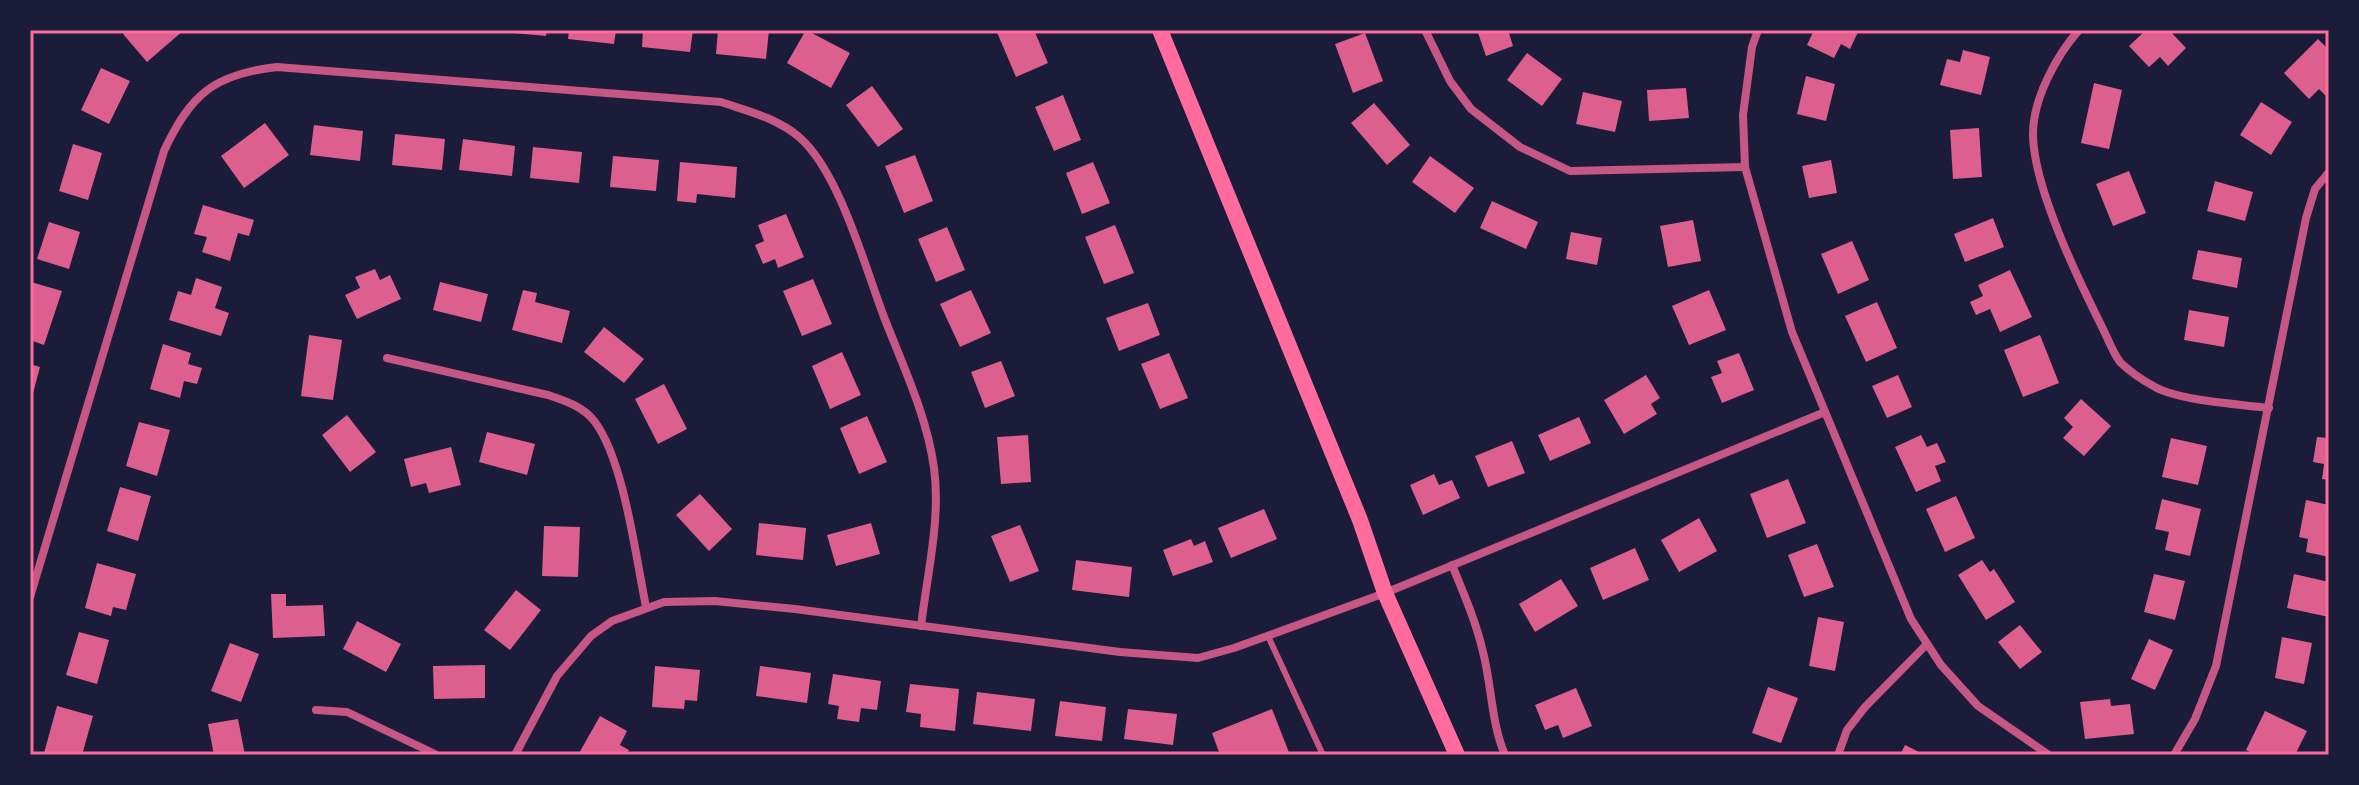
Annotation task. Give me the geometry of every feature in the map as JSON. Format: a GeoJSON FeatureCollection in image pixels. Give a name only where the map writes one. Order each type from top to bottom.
{"type":"FeatureCollection","features":[{"type":"Feature","properties":{"kind":"main road"},"geometry":{"type":"LineString","coordinates":[[1160,30],[1360,520],[1385,593],[1457,755]]}},
{"type":"Feature","properties":{"kind":"street"},"geometry":{"type":"LineString","coordinates":[[1425,30],[1450,81],[1471,109],[1520,147],[1570,171],[1745,167]]}},
{"type":"Feature","properties":{"kind":"street"},"geometry":{"type":"LineString","coordinates":[[1758,30],[1752,47],[1743,115],[1745,167],[1792,332],[1911,619],[1941,665],[1978,706],[2049,755]]}},
{"type":"Feature","properties":{"kind":"street"},"geometry":{"type":"LineString","coordinates":[[2079,30],[2068,43],[2040,95],[2033,136],[2045,194],[2089,301],[2119,361],[2153,387],[2170,393],[2269,408]]}},
{"type":"Feature","properties":{"kind":"street"},"geometry":{"type":"LineString","coordinates":[[30,597],[164,151],[179,118],[212,86],[247,70],[277,67],[721,102],[769,119],[798,136],[813,153],[837,193],[924,423],[934,469],[935,510],[921,626]]}},
{"type":"Feature","properties":{"kind":"street"},"geometry":{"type":"LineString","coordinates":[[2174,755],[2195,719],[2216,666],[2306,218],[2315,189],[2329,172]]}},
{"type":"Feature","properties":{"kind":"street"},"geometry":{"type":"LineString","coordinates":[[387,358],[548,395],[585,412],[607,444],[615,468],[646,607]]}},
{"type":"Feature","properties":{"kind":"street"},"geometry":{"type":"LineString","coordinates":[[515,755],[557,676],[591,636],[612,621],[664,602],[715,601],[1120,652],[1198,658],[1385,593],[1825,412]]}},
{"type":"Feature","properties":{"kind":"street"},"geometry":{"type":"LineString","coordinates":[[1452,565],[1472,611],[1484,655],[1496,732],[1505,755]]}},
{"type":"Feature","properties":{"kind":"street"},"geometry":{"type":"LineString","coordinates":[[1838,755],[1847,730],[1865,707],[1927,644]]}},
{"type":"Feature","properties":{"kind":"street"},"geometry":{"type":"LineString","coordinates":[[316,710],[347,712],[437,755]]}},
{"type":"Feature","properties":{"kind":"lane"},"geometry":{"type":"LineString","coordinates":[[1268,636],[1323,755]]}},
{"type":"Feature","properties":{"kind":"building"},"geometry":{"type":"Polygon","coordinates":[[[128,30],[184,30],[147,62],[123,34],[128,30]]]}},
{"type":"Feature","properties":{"kind":"building"},"geometry":{"type":"Polygon","coordinates":[[[503,30],[547,30],[546,36],[503,30]]]}},
{"type":"Feature","properties":{"kind":"building"},"geometry":{"type":"Polygon","coordinates":[[[569,30],[616,30],[614,44],[568,39],[569,30]]]}},
{"type":"Feature","properties":{"kind":"building"},"geometry":{"type":"Polygon","coordinates":[[[643,30],[693,30],[690,52],[642,47],[643,30]]]}},
{"type":"Feature","properties":{"kind":"building"},"geometry":{"type":"Polygon","coordinates":[[[718,30],[769,30],[766,59],[716,54],[718,30]]]}},
{"type":"Feature","properties":{"kind":"building"},"geometry":{"type":"Polygon","coordinates":[[[806,30],[850,53],[831,88],[787,63],[806,30]]]}},
{"type":"Feature","properties":{"kind":"building"},"geometry":{"type":"Polygon","coordinates":[[[996,30],[1034,30],[1048,63],[1016,77],[996,30]]]}},
{"type":"Feature","properties":{"kind":"building"},"geometry":{"type":"Polygon","coordinates":[[[1477,30],[1508,30],[1513,46],[1486,56],[1477,30]]]}},
{"type":"Feature","properties":{"kind":"building"},"geometry":{"type":"Polygon","coordinates":[[[1814,30],[1858,32],[1850,49],[1841,44],[1834,58],[1807,45],[1814,30]]]}},
{"type":"Feature","properties":{"kind":"building"},"geometry":{"type":"Polygon","coordinates":[[[2146,30],[2169,30],[2186,48],[2168,66],[2160,57],[2149,67],[2129,46],[2146,30]]]}},
{"type":"Feature","properties":{"kind":"building"},"geometry":{"type":"Polygon","coordinates":[[[1365,33],[1383,81],[1353,93],[1335,44],[1365,33]]]}},
{"type":"Feature","properties":{"kind":"building"},"geometry":{"type":"Polygon","coordinates":[[[2318,39],[2329,50],[2329,99],[2319,89],[2309,99],[2284,73],[2318,39]]]}},
{"type":"Feature","properties":{"kind":"building"},"geometry":{"type":"Polygon","coordinates":[[[1963,50],[1990,57],[1981,95],[1940,85],[1947,59],[1960,62],[1963,50]]]}},
{"type":"Feature","properties":{"kind":"building"},"geometry":{"type":"Polygon","coordinates":[[[1527,53],[1562,79],[1542,106],[1507,80],[1527,53]]]}},
{"type":"Feature","properties":{"kind":"building"},"geometry":{"type":"Polygon","coordinates":[[[101,68],[130,81],[109,124],[81,110],[101,68]]]}},
{"type":"Feature","properties":{"kind":"building"},"geometry":{"type":"Polygon","coordinates":[[[1806,76],[1835,84],[1826,121],[1797,114],[1806,76]]]}},
{"type":"Feature","properties":{"kind":"building"},"geometry":{"type":"Polygon","coordinates":[[[2094,83],[2122,90],[2109,149],[2081,143],[2094,83]]]}},
{"type":"Feature","properties":{"kind":"building"},"geometry":{"type":"Polygon","coordinates":[[[872,86],[903,129],[878,147],[846,105],[872,86]]]}},
{"type":"Feature","properties":{"kind":"building"},"geometry":{"type":"Polygon","coordinates":[[[1686,88],[1689,118],[1649,121],[1647,90],[1686,88]]]}},
{"type":"Feature","properties":{"kind":"building"},"geometry":{"type":"Polygon","coordinates":[[[1583,92],[1622,101],[1615,132],[1576,124],[1583,92]]]}},
{"type":"Feature","properties":{"kind":"building"},"geometry":{"type":"Polygon","coordinates":[[[1063,95],[1081,140],[1054,151],[1035,107],[1063,95]]]}},
{"type":"Feature","properties":{"kind":"building"},"geometry":{"type":"Polygon","coordinates":[[[2261,102],[2292,122],[2271,155],[2240,135],[2261,102]]]}},
{"type":"Feature","properties":{"kind":"building"},"geometry":{"type":"Polygon","coordinates":[[[1374,103],[1410,145],[1387,165],[1351,123],[1374,103]]]}},
{"type":"Feature","properties":{"kind":"building"},"geometry":{"type":"Polygon","coordinates":[[[265,123],[289,155],[244,188],[221,156],[265,123]]]}},
{"type":"Feature","properties":{"kind":"building"},"geometry":{"type":"Polygon","coordinates":[[[314,125],[363,131],[360,161],[310,155],[314,125]]]}},
{"type":"Feature","properties":{"kind":"building"},"geometry":{"type":"Polygon","coordinates":[[[1979,128],[1982,177],[1953,179],[1950,130],[1979,128]]]}},
{"type":"Feature","properties":{"kind":"building"},"geometry":{"type":"Polygon","coordinates":[[[395,134],[445,139],[442,170],[392,165],[395,134]]]}},
{"type":"Feature","properties":{"kind":"building"},"geometry":{"type":"Polygon","coordinates":[[[463,139],[515,146],[512,176],[459,170],[463,139]]]}},
{"type":"Feature","properties":{"kind":"building"},"geometry":{"type":"Polygon","coordinates":[[[73,144],[102,153],[88,200],[59,191],[73,144]]]}},
{"type":"Feature","properties":{"kind":"building"},"geometry":{"type":"Polygon","coordinates":[[[533,147],[582,152],[579,183],[530,178],[533,147]]]}},
{"type":"Feature","properties":{"kind":"building"},"geometry":{"type":"Polygon","coordinates":[[[915,155],[933,201],[904,213],[885,166],[915,155]]]}},
{"type":"Feature","properties":{"kind":"building"},"geometry":{"type":"Polygon","coordinates":[[[613,156],[659,160],[656,191],[610,187],[613,156]]]}},
{"type":"Feature","properties":{"kind":"building"},"geometry":{"type":"Polygon","coordinates":[[[1430,156],[1474,188],[1455,213],[1412,182],[1430,156]]]}},
{"type":"Feature","properties":{"kind":"building"},"geometry":{"type":"Polygon","coordinates":[[[1831,160],[1837,193],[1809,198],[1802,166],[1831,160]]]}},
{"type":"Feature","properties":{"kind":"building"},"geometry":{"type":"Polygon","coordinates":[[[680,162],[737,167],[735,198],[697,194],[696,203],[677,201],[680,162]]]}},
{"type":"Feature","properties":{"kind":"building"},"geometry":{"type":"Polygon","coordinates":[[[1093,162],[1110,203],[1082,214],[1066,173],[1093,162]]]}},
{"type":"Feature","properties":{"kind":"building"},"geometry":{"type":"Polygon","coordinates":[[[2129,171],[2146,213],[2113,226],[2096,184],[2129,171]]]}},
{"type":"Feature","properties":{"kind":"building"},"geometry":{"type":"Polygon","coordinates":[[[2215,181],[2253,192],[2245,221],[2207,211],[2215,181]]]}},
{"type":"Feature","properties":{"kind":"building"},"geometry":{"type":"Polygon","coordinates":[[[1492,201],[1538,222],[1526,249],[1480,228],[1492,201]]]}},
{"type":"Feature","properties":{"kind":"building"},"geometry":{"type":"Polygon","coordinates":[[[203,205],[254,220],[249,236],[238,233],[230,261],[202,252],[207,237],[194,234],[203,205]]]}},
{"type":"Feature","properties":{"kind":"building"},"geometry":{"type":"Polygon","coordinates":[[[786,214],[804,257],[778,268],[775,259],[763,264],[755,245],[764,241],[758,225],[786,214]]]}},
{"type":"Feature","properties":{"kind":"building"},"geometry":{"type":"Polygon","coordinates":[[[1993,218],[2004,247],[1965,262],[1954,234],[1993,218]]]}},
{"type":"Feature","properties":{"kind":"building"},"geometry":{"type":"Polygon","coordinates":[[[1693,220],[1701,261],[1668,267],[1660,226],[1693,220]]]}},
{"type":"Feature","properties":{"kind":"building"},"geometry":{"type":"Polygon","coordinates":[[[49,222],[80,232],[69,269],[37,259],[49,222]]]}},
{"type":"Feature","properties":{"kind":"building"},"geometry":{"type":"Polygon","coordinates":[[[1115,225],[1134,273],[1104,284],[1085,237],[1115,225]]]}},
{"type":"Feature","properties":{"kind":"building"},"geometry":{"type":"Polygon","coordinates":[[[947,227],[965,270],[936,282],[918,239],[947,227]]]}},
{"type":"Feature","properties":{"kind":"building"},"geometry":{"type":"Polygon","coordinates":[[[1571,232],[1602,238],[1597,265],[1566,259],[1571,232]]]}},
{"type":"Feature","properties":{"kind":"building"},"geometry":{"type":"Polygon","coordinates":[[[1852,241],[1869,280],[1838,294],[1821,254],[1852,241]]]}},
{"type":"Feature","properties":{"kind":"building"},"geometry":{"type":"Polygon","coordinates":[[[2198,250],[2242,258],[2237,288],[2192,279],[2198,250]]]}},
{"type":"Feature","properties":{"kind":"building"},"geometry":{"type":"Polygon","coordinates":[[[375,269],[380,280],[390,275],[401,299],[357,319],[345,295],[360,288],[355,277],[375,269]]]}},
{"type":"Feature","properties":{"kind":"building"},"geometry":{"type":"Polygon","coordinates":[[[2010,270],[2032,317],[2000,332],[1990,309],[1976,315],[1970,302],[1983,296],[1978,285],[2010,270]]]}},
{"type":"Feature","properties":{"kind":"building"},"geometry":{"type":"Polygon","coordinates":[[[196,278],[222,287],[215,308],[229,313],[221,336],[169,320],[178,291],[191,295],[196,278]]]}},
{"type":"Feature","properties":{"kind":"building"},"geometry":{"type":"Polygon","coordinates":[[[813,279],[832,324],[802,336],[783,291],[813,279]]]}},
{"type":"Feature","properties":{"kind":"building"},"geometry":{"type":"Polygon","coordinates":[[[31,282],[62,291],[44,345],[30,340],[31,282]]]}},
{"type":"Feature","properties":{"kind":"building"},"geometry":{"type":"Polygon","coordinates":[[[440,282],[488,294],[481,322],[433,310],[440,282]]]}},
{"type":"Feature","properties":{"kind":"building"},"geometry":{"type":"Polygon","coordinates":[[[523,290],[537,293],[535,302],[570,311],[562,343],[512,330],[523,290]]]}},
{"type":"Feature","properties":{"kind":"building"},"geometry":{"type":"Polygon","coordinates":[[[971,290],[991,333],[960,347],[940,304],[971,290]]]}},
{"type":"Feature","properties":{"kind":"building"},"geometry":{"type":"Polygon","coordinates":[[[1709,290],[1726,330],[1689,345],[1672,306],[1709,290]]]}},
{"type":"Feature","properties":{"kind":"building"},"geometry":{"type":"Polygon","coordinates":[[[1877,302],[1897,348],[1866,362],[1845,316],[1877,302]]]}},
{"type":"Feature","properties":{"kind":"building"},"geometry":{"type":"Polygon","coordinates":[[[1148,303],[1160,335],[1119,351],[1106,318],[1148,303]]]}},
{"type":"Feature","properties":{"kind":"building"},"geometry":{"type":"Polygon","coordinates":[[[2189,310],[2229,317],[2224,347],[2184,340],[2189,310]]]}},
{"type":"Feature","properties":{"kind":"building"},"geometry":{"type":"Polygon","coordinates":[[[604,327],[644,359],[624,383],[584,352],[604,327]]]}},
{"type":"Feature","properties":{"kind":"building"},"geometry":{"type":"Polygon","coordinates":[[[309,335],[342,340],[333,400],[301,396],[309,335]]]}},
{"type":"Feature","properties":{"kind":"building"},"geometry":{"type":"Polygon","coordinates":[[[2040,335],[2059,383],[2023,397],[2004,350],[2040,335]]]}},
{"type":"Feature","properties":{"kind":"building"},"geometry":{"type":"Polygon","coordinates":[[[163,344],[191,353],[188,364],[202,368],[197,384],[184,381],[180,398],[150,389],[163,344]]]}},
{"type":"Feature","properties":{"kind":"building"},"geometry":{"type":"Polygon","coordinates":[[[842,352],[861,395],[830,409],[812,366],[842,352]]]}},
{"type":"Feature","properties":{"kind":"building"},"geometry":{"type":"Polygon","coordinates":[[[1169,353],[1188,398],[1160,409],[1141,364],[1169,353]]]}},
{"type":"Feature","properties":{"kind":"building"},"geometry":{"type":"Polygon","coordinates":[[[1739,353],[1754,390],[1722,403],[1711,377],[1722,373],[1717,361],[1739,353]]]}},
{"type":"Feature","properties":{"kind":"building"},"geometry":{"type":"Polygon","coordinates":[[[1001,361],[1015,396],[985,408],[971,372],[1001,361]]]}},
{"type":"Feature","properties":{"kind":"building"},"geometry":{"type":"Polygon","coordinates":[[[30,364],[40,367],[31,401],[30,401],[30,364]]]}},
{"type":"Feature","properties":{"kind":"building"},"geometry":{"type":"Polygon","coordinates":[[[1646,375],[1660,398],[1651,404],[1657,414],[1624,434],[1604,400],[1646,375]]]}},
{"type":"Feature","properties":{"kind":"building"},"geometry":{"type":"Polygon","coordinates":[[[1898,375],[1912,407],[1887,418],[1872,386],[1898,375]]]}},
{"type":"Feature","properties":{"kind":"building"},"geometry":{"type":"Polygon","coordinates":[[[664,384],[687,429],[658,444],[635,399],[664,384]]]}},
{"type":"Feature","properties":{"kind":"building"},"geometry":{"type":"Polygon","coordinates":[[[2081,399],[2111,426],[2084,456],[2063,438],[2073,427],[2064,418],[2081,399]]]}},
{"type":"Feature","properties":{"kind":"building"},"geometry":{"type":"Polygon","coordinates":[[[347,415],[376,452],[350,472],[322,435],[347,415]]]}},
{"type":"Feature","properties":{"kind":"building"},"geometry":{"type":"Polygon","coordinates":[[[867,416],[887,462],[859,474],[840,428],[867,416]]]}},
{"type":"Feature","properties":{"kind":"building"},"geometry":{"type":"Polygon","coordinates":[[[1579,417],[1591,443],[1550,461],[1538,435],[1579,417]]]}},
{"type":"Feature","properties":{"kind":"building"},"geometry":{"type":"Polygon","coordinates":[[[139,422],[170,430],[157,476],[126,466],[139,422]]]}},
{"type":"Feature","properties":{"kind":"building"},"geometry":{"type":"Polygon","coordinates":[[[487,432],[535,444],[527,475],[479,462],[487,432]]]}},
{"type":"Feature","properties":{"kind":"building"},"geometry":{"type":"Polygon","coordinates":[[[1028,435],[1031,482],[1001,484],[997,437],[1028,435]]]}},
{"type":"Feature","properties":{"kind":"building"},"geometry":{"type":"Polygon","coordinates":[[[1921,435],[1927,447],[1937,443],[1946,462],[1935,466],[1941,481],[1916,492],[1895,447],[1921,435]]]}},
{"type":"Feature","properties":{"kind":"building"},"geometry":{"type":"Polygon","coordinates":[[[2317,437],[2329,438],[2329,480],[2322,479],[2324,464],[2313,462],[2317,437]]]}},
{"type":"Feature","properties":{"kind":"building"},"geometry":{"type":"Polygon","coordinates":[[[2171,438],[2207,446],[2198,485],[2162,477],[2171,438]]]}},
{"type":"Feature","properties":{"kind":"building"},"geometry":{"type":"Polygon","coordinates":[[[1512,441],[1525,473],[1488,487],[1475,456],[1512,441]]]}},
{"type":"Feature","properties":{"kind":"building"},"geometry":{"type":"Polygon","coordinates":[[[451,447],[461,485],[429,493],[426,483],[411,487],[404,459],[451,447]]]}},
{"type":"Feature","properties":{"kind":"building"},"geometry":{"type":"Polygon","coordinates":[[[1434,474],[1439,485],[1452,480],[1460,498],[1423,515],[1410,485],[1434,474]]]}},
{"type":"Feature","properties":{"kind":"building"},"geometry":{"type":"Polygon","coordinates":[[[1788,479],[1806,523],[1767,538],[1750,494],[1788,479]]]}},
{"type":"Feature","properties":{"kind":"building"},"geometry":{"type":"Polygon","coordinates":[[[120,487],[151,496],[138,541],[107,531],[120,487]]]}},
{"type":"Feature","properties":{"kind":"building"},"geometry":{"type":"Polygon","coordinates":[[[700,494],[732,529],[709,551],[676,515],[700,494]]]}},
{"type":"Feature","properties":{"kind":"building"},"geometry":{"type":"Polygon","coordinates":[[[1956,496],[1975,538],[1945,552],[1926,509],[1956,496]]]}},
{"type":"Feature","properties":{"kind":"building"},"geometry":{"type":"Polygon","coordinates":[[[2162,499],[2201,509],[2190,556],[2165,550],[2169,532],[2155,529],[2162,499]]]}},
{"type":"Feature","properties":{"kind":"building"},"geometry":{"type":"Polygon","coordinates":[[[2306,500],[2329,505],[2329,557],[2306,552],[2308,539],[2299,537],[2306,500]]]}},
{"type":"Feature","properties":{"kind":"building"},"geometry":{"type":"Polygon","coordinates":[[[1264,509],[1277,539],[1231,558],[1218,528],[1264,509]]]}},
{"type":"Feature","properties":{"kind":"building"},"geometry":{"type":"Polygon","coordinates":[[[1699,518],[1717,551],[1679,572],[1661,540],[1699,518]]]}},
{"type":"Feature","properties":{"kind":"building"},"geometry":{"type":"Polygon","coordinates":[[[759,523],[806,528],[803,560],[756,555],[759,523]]]}},
{"type":"Feature","properties":{"kind":"building"},"geometry":{"type":"Polygon","coordinates":[[[871,523],[880,554],[836,566],[827,535],[871,523]]]}},
{"type":"Feature","properties":{"kind":"building"},"geometry":{"type":"Polygon","coordinates":[[[1020,525],[1039,571],[1010,582],[991,536],[1020,525]]]}},
{"type":"Feature","properties":{"kind":"building"},"geometry":{"type":"Polygon","coordinates":[[[544,526],[580,527],[578,577],[542,576],[544,526]]]}},
{"type":"Feature","properties":{"kind":"building"},"geometry":{"type":"Polygon","coordinates":[[[1191,539],[1194,546],[1205,541],[1213,562],[1173,576],[1163,550],[1191,539]]]}},
{"type":"Feature","properties":{"kind":"building"},"geometry":{"type":"Polygon","coordinates":[[[1817,544],[1834,587],[1804,597],[1788,555],[1817,544]]]}},
{"type":"Feature","properties":{"kind":"building"},"geometry":{"type":"Polygon","coordinates":[[[1635,548],[1649,580],[1603,600],[1590,568],[1635,548]]]}},
{"type":"Feature","properties":{"kind":"building"},"geometry":{"type":"Polygon","coordinates":[[[1076,560],[1132,567],[1129,597],[1072,590],[1076,560]]]}},
{"type":"Feature","properties":{"kind":"building"},"geometry":{"type":"Polygon","coordinates":[[[1982,560],[1990,572],[1994,569],[2015,602],[1986,620],[1958,575],[1982,560]]]}},
{"type":"Feature","properties":{"kind":"building"},"geometry":{"type":"Polygon","coordinates":[[[97,563],[136,574],[126,610],[113,607],[111,616],[85,608],[97,563]]]}},
{"type":"Feature","properties":{"kind":"building"},"geometry":{"type":"Polygon","coordinates":[[[2154,574],[2185,581],[2175,620],[2144,612],[2154,574]]]}},
{"type":"Feature","properties":{"kind":"building"},"geometry":{"type":"Polygon","coordinates":[[[2294,574],[2329,582],[2329,617],[2287,608],[2294,574]]]}},
{"type":"Feature","properties":{"kind":"building"},"geometry":{"type":"Polygon","coordinates":[[[1561,579],[1578,606],[1535,632],[1519,604],[1561,579]]]}},
{"type":"Feature","properties":{"kind":"building"},"geometry":{"type":"Polygon","coordinates":[[[516,590],[541,610],[510,650],[484,630],[516,590]]]}},
{"type":"Feature","properties":{"kind":"building"},"geometry":{"type":"Polygon","coordinates":[[[271,594],[286,594],[286,606],[323,605],[325,636],[273,638],[271,594]]]}},
{"type":"Feature","properties":{"kind":"building"},"geometry":{"type":"Polygon","coordinates":[[[1818,617],[1844,622],[1835,671],[1809,666],[1818,617]]]}},
{"type":"Feature","properties":{"kind":"building"},"geometry":{"type":"Polygon","coordinates":[[[357,621],[401,644],[386,672],[343,649],[357,621]]]}},
{"type":"Feature","properties":{"kind":"building"},"geometry":{"type":"Polygon","coordinates":[[[2020,625],[2042,652],[2020,669],[1998,642],[2020,625]]]}},
{"type":"Feature","properties":{"kind":"building"},"geometry":{"type":"Polygon","coordinates":[[[79,632],[109,640],[97,684],[66,675],[79,632]]]}},
{"type":"Feature","properties":{"kind":"building"},"geometry":{"type":"Polygon","coordinates":[[[2282,637],[2312,643],[2304,684],[2275,678],[2282,637]]]}},
{"type":"Feature","properties":{"kind":"building"},"geometry":{"type":"Polygon","coordinates":[[[2149,639],[2173,650],[2155,690],[2131,679],[2149,639]]]}},
{"type":"Feature","properties":{"kind":"building"},"geometry":{"type":"Polygon","coordinates":[[[230,643],[259,654],[241,702],[211,691],[230,643]]]}},
{"type":"Feature","properties":{"kind":"building"},"geometry":{"type":"Polygon","coordinates":[[[485,665],[485,698],[434,699],[433,666],[485,665]]]}},
{"type":"Feature","properties":{"kind":"building"},"geometry":{"type":"Polygon","coordinates":[[[655,666],[700,670],[697,701],[685,700],[684,709],[652,707],[655,666]]]}},
{"type":"Feature","properties":{"kind":"building"},"geometry":{"type":"Polygon","coordinates":[[[760,666],[811,673],[807,703],[756,696],[760,666]]]}},
{"type":"Feature","properties":{"kind":"building"},"geometry":{"type":"Polygon","coordinates":[[[833,674],[881,681],[877,710],[861,708],[859,722],[837,719],[839,706],[828,704],[833,674]]]}},
{"type":"Feature","properties":{"kind":"building"},"geometry":{"type":"Polygon","coordinates":[[[910,684],[959,689],[955,731],[920,727],[921,714],[906,712],[910,684]]]}},
{"type":"Feature","properties":{"kind":"building"},"geometry":{"type":"Polygon","coordinates":[[[1768,687],[1798,698],[1781,743],[1752,733],[1768,687]]]}},
{"type":"Feature","properties":{"kind":"building"},"geometry":{"type":"Polygon","coordinates":[[[1576,688],[1592,726],[1563,738],[1558,725],[1545,730],[1535,705],[1576,688]]]}},
{"type":"Feature","properties":{"kind":"building"},"geometry":{"type":"Polygon","coordinates":[[[977,692],[1035,699],[1031,731],[973,724],[977,692]]]}},
{"type":"Feature","properties":{"kind":"building"},"geometry":{"type":"Polygon","coordinates":[[[2110,699],[2111,706],[2130,704],[2134,734],[2085,739],[2080,702],[2110,699]]]}},
{"type":"Feature","properties":{"kind":"building"},"geometry":{"type":"Polygon","coordinates":[[[1060,701],[1106,707],[1102,741],[1055,736],[1060,701]]]}},
{"type":"Feature","properties":{"kind":"building"},"geometry":{"type":"Polygon","coordinates":[[[57,706],[93,716],[82,755],[44,753],[57,706]]]}},
{"type":"Feature","properties":{"kind":"building"},"geometry":{"type":"Polygon","coordinates":[[[1128,709],[1177,714],[1173,745],[1124,739],[1128,709]]]}},
{"type":"Feature","properties":{"kind":"building"},"geometry":{"type":"Polygon","coordinates":[[[1272,709],[1290,755],[1220,755],[1212,733],[1272,709]]]}},
{"type":"Feature","properties":{"kind":"building"},"geometry":{"type":"Polygon","coordinates":[[[2265,711],[2307,731],[2295,755],[2256,755],[2246,750],[2265,711]]]}},
{"type":"Feature","properties":{"kind":"building"},"geometry":{"type":"Polygon","coordinates":[[[600,716],[627,731],[620,745],[629,750],[626,755],[578,755],[600,716]]]}},
{"type":"Feature","properties":{"kind":"building"},"geometry":{"type":"Polygon","coordinates":[[[238,719],[245,755],[214,755],[208,724],[238,719]]]}},
{"type":"Feature","properties":{"kind":"building"},"geometry":{"type":"Polygon","coordinates":[[[1905,745],[1919,752],[1917,755],[1900,755],[1905,745]]]}}]}
